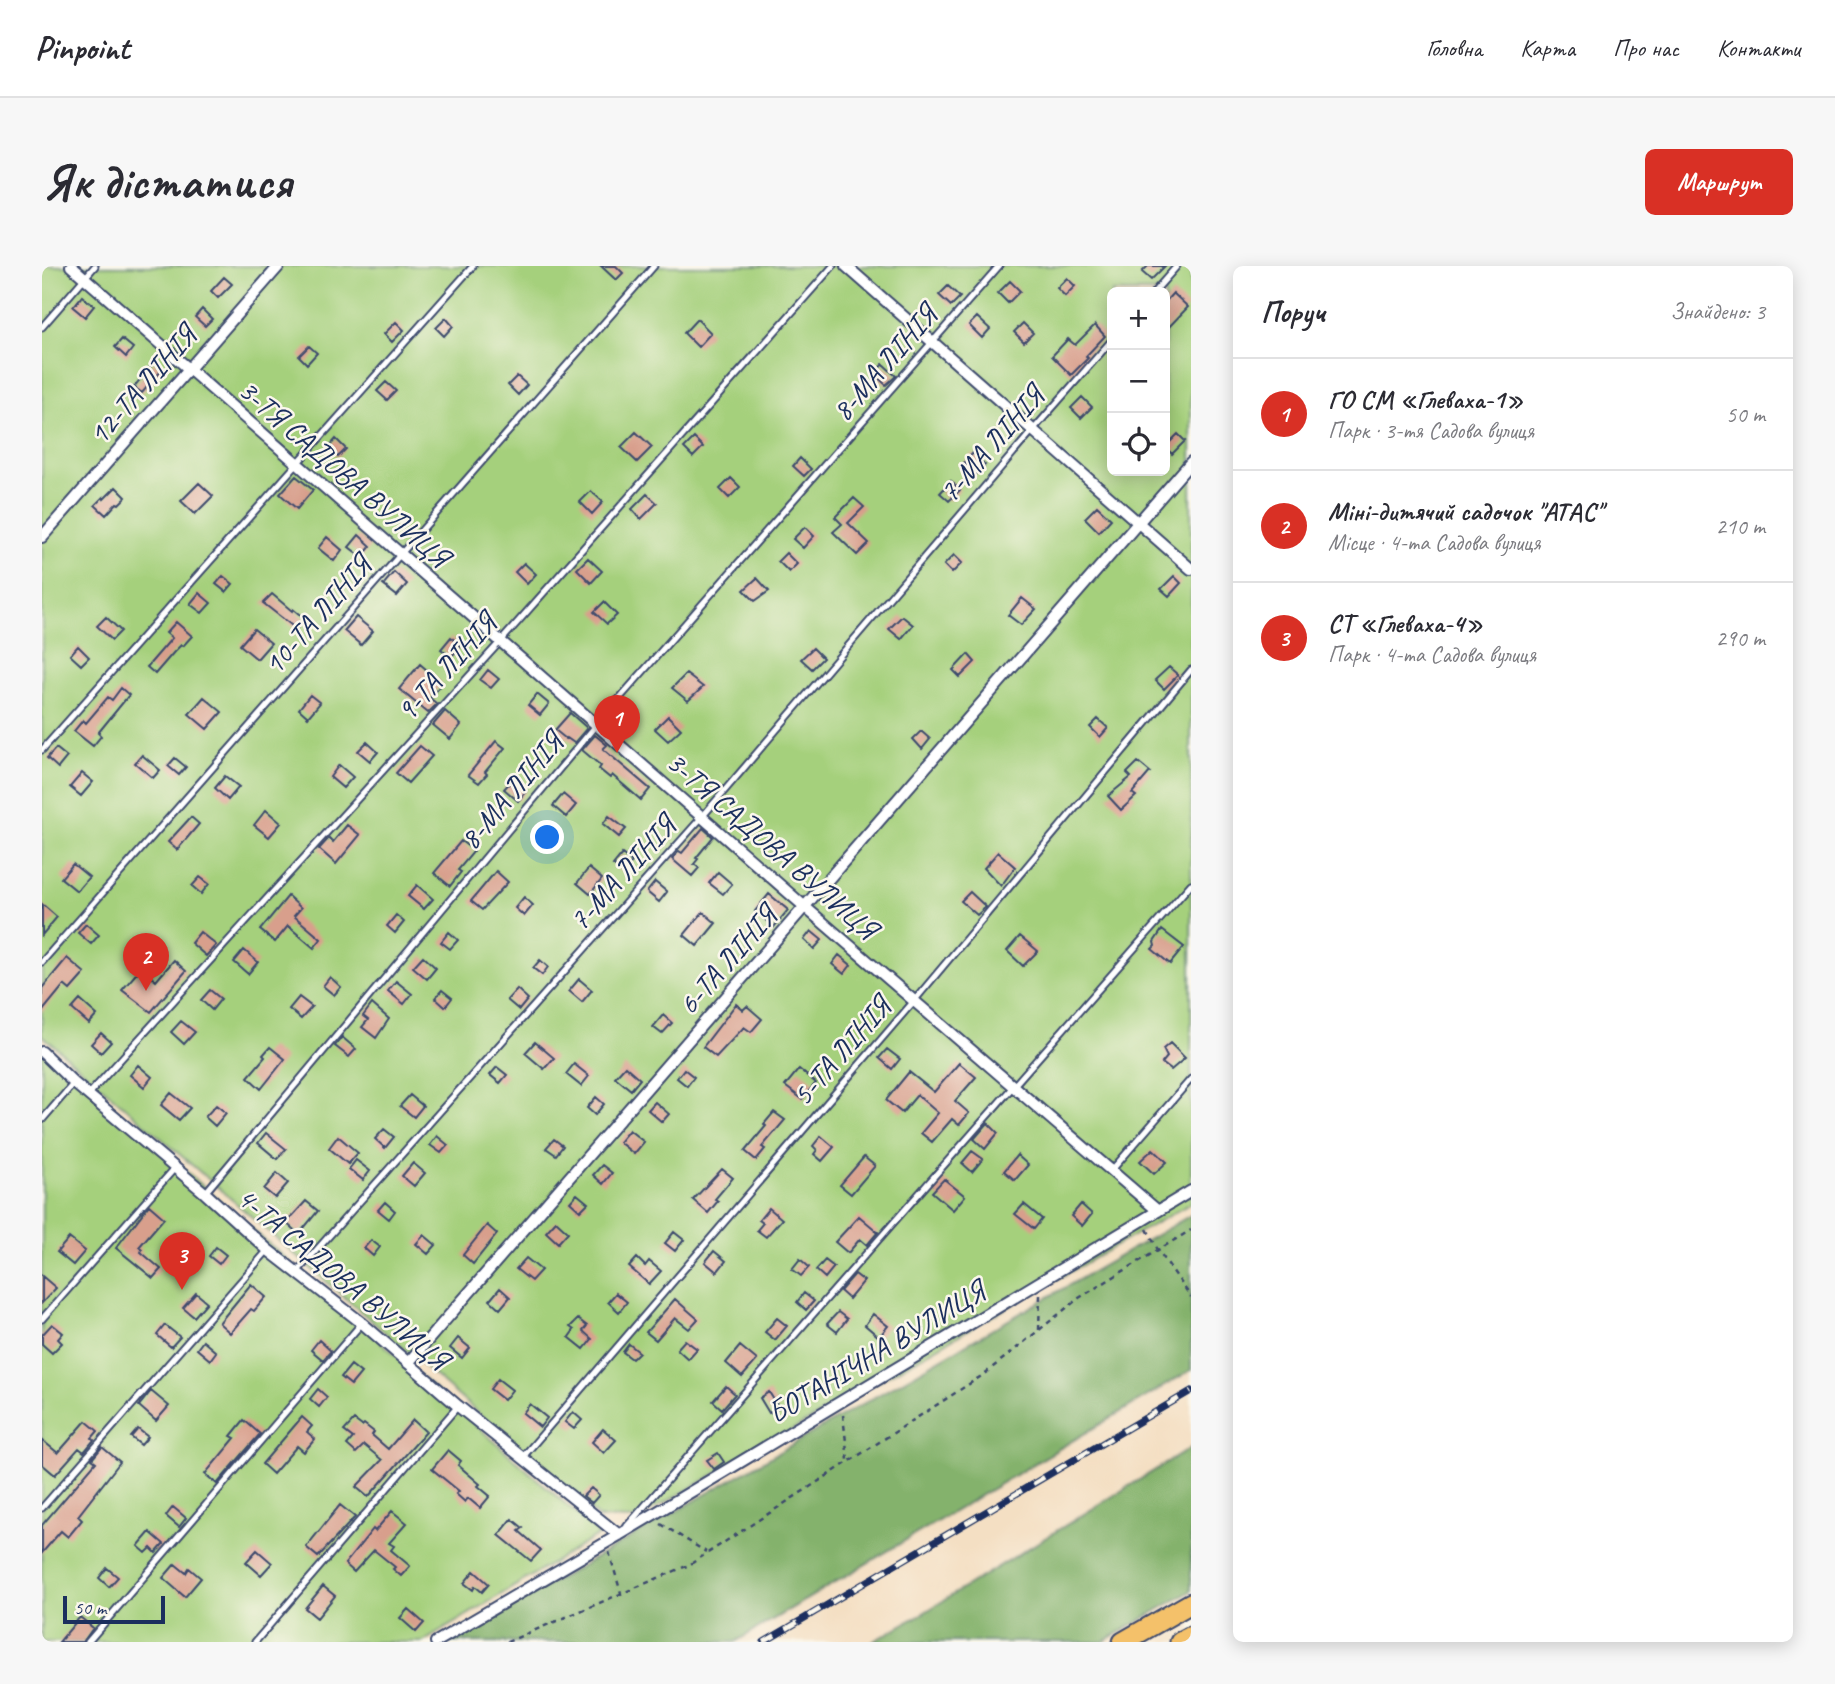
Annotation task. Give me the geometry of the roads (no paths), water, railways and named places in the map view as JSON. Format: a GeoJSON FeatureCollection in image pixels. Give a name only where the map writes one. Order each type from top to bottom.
{"type":"FeatureCollection","features":[{"type":"Feature","properties":{"kind":"highway"},"geometry":{"type":"LineString","coordinates":[[1124,1642],[1191,1604]]}},
{"type":"Feature","properties":{"kind":"highway"},"geometry":{"type":"LineString","coordinates":[[1180,1642],[1191,1636]]}},
{"type":"Feature","properties":{"kind":"street","name":"3-ТЯ САДОВА ВУЛИЦЯ"},"geometry":{"type":"LineString","coordinates":[[71,266],[805,907],[1158,1211]]}},
{"type":"Feature","properties":{"kind":"street","name":"12-ТА ЛІНІЯ"},"geometry":{"type":"LineString","coordinates":[[42,537],[279,266]]}},
{"type":"Feature","properties":{"kind":"street"},"geometry":{"type":"LineString","coordinates":[[846,266],[1191,569]]}},
{"type":"Feature","properties":{"kind":"street","name":"6-ТА ЛІНІЯ"},"geometry":{"type":"LineString","coordinates":[[408,1363],[1191,462]]}},
{"type":"Feature","properties":{"kind":"street","name":"4-ТА САДОВА ВУЛИЦЯ"},"geometry":{"type":"LineString","coordinates":[[42,1052],[74,1083],[268,1250],[362,1323],[458,1406],[619,1535]]}},
{"type":"Feature","properties":{"kind":"street","name":"БОТАНІЧНА ВУЛИЦЯ"},"geometry":{"type":"LineString","coordinates":[[436,1642],[1191,1191]]}},
{"type":"Feature","properties":{"kind":"lane"},"geometry":{"type":"LineString","coordinates":[[42,327],[95,266]]}},
{"type":"Feature","properties":{"kind":"lane"},"geometry":{"type":"LineString","coordinates":[[42,750],[473,266]]}},
{"type":"Feature","properties":{"kind":"lane","name":"10-ТА ЛІНІЯ"},"geometry":{"type":"LineString","coordinates":[[42,962],[654,266]]}},
{"type":"Feature","properties":{"kind":"lane","name":"9-ТА ЛІНІЯ"},"geometry":{"type":"LineString","coordinates":[[88,1095],[501,641],[833,266]]}},
{"type":"Feature","properties":{"kind":"lane","name":"8-МА ЛІНІЯ"},"geometry":{"type":"LineString","coordinates":[[205,1193],[597,724],[999,266]]}},
{"type":"Feature","properties":{"kind":"lane"},"geometry":{"type":"LineString","coordinates":[[1158,287],[1177,266]]}},
{"type":"Feature","properties":{"kind":"lane","name":"7-МА ЛІНІЯ"},"geometry":{"type":"LineString","coordinates":[[297,1272],[702,817],[1107,346]]}},
{"type":"Feature","properties":{"kind":"lane","name":"5-ТА ЛІНІЯ"},"geometry":{"type":"LineString","coordinates":[[522,1458],[914,1001],[1191,670]]}},
{"type":"Feature","properties":{"kind":"lane"},"geometry":{"type":"LineString","coordinates":[[619,1535],[1191,884]]}},
{"type":"Feature","properties":{"kind":"lane"},"geometry":{"type":"LineString","coordinates":[[1111,1171],[1191,1079]]}},
{"type":"Feature","properties":{"kind":"lane"},"geometry":{"type":"LineString","coordinates":[[42,1120],[74,1083]]}},
{"type":"Feature","properties":{"kind":"lane"},"geometry":{"type":"LineString","coordinates":[[42,1319],[174,1169]]}},
{"type":"Feature","properties":{"kind":"lane"},"geometry":{"type":"LineString","coordinates":[[42,1508],[268,1250]]}},
{"type":"Feature","properties":{"kind":"lane"},"geometry":{"type":"LineString","coordinates":[[88,1642],[362,1323]]}},
{"type":"Feature","properties":{"kind":"lane"},"geometry":{"type":"LineString","coordinates":[[255,1642],[458,1406]]}},
{"type":"Feature","properties":{"kind":"railway"},"geometry":{"type":"LineString","coordinates":[[764,1642],[1191,1391]]}},
{"type":"Feature","properties":{"kind":"place","name":"ГО СМ «Глеваха-1»"},"geometry":{"type":"Point","coordinates":[617,753]}},
{"type":"Feature","properties":{"kind":"place","name":"Міні-дитячий садочок \"АТАС\""},"geometry":{"type":"Point","coordinates":[146,991]}},
{"type":"Feature","properties":{"kind":"place","name":"СТ «Глеваха-4»"},"geometry":{"type":"Point","coordinates":[182,1290]}}]}
